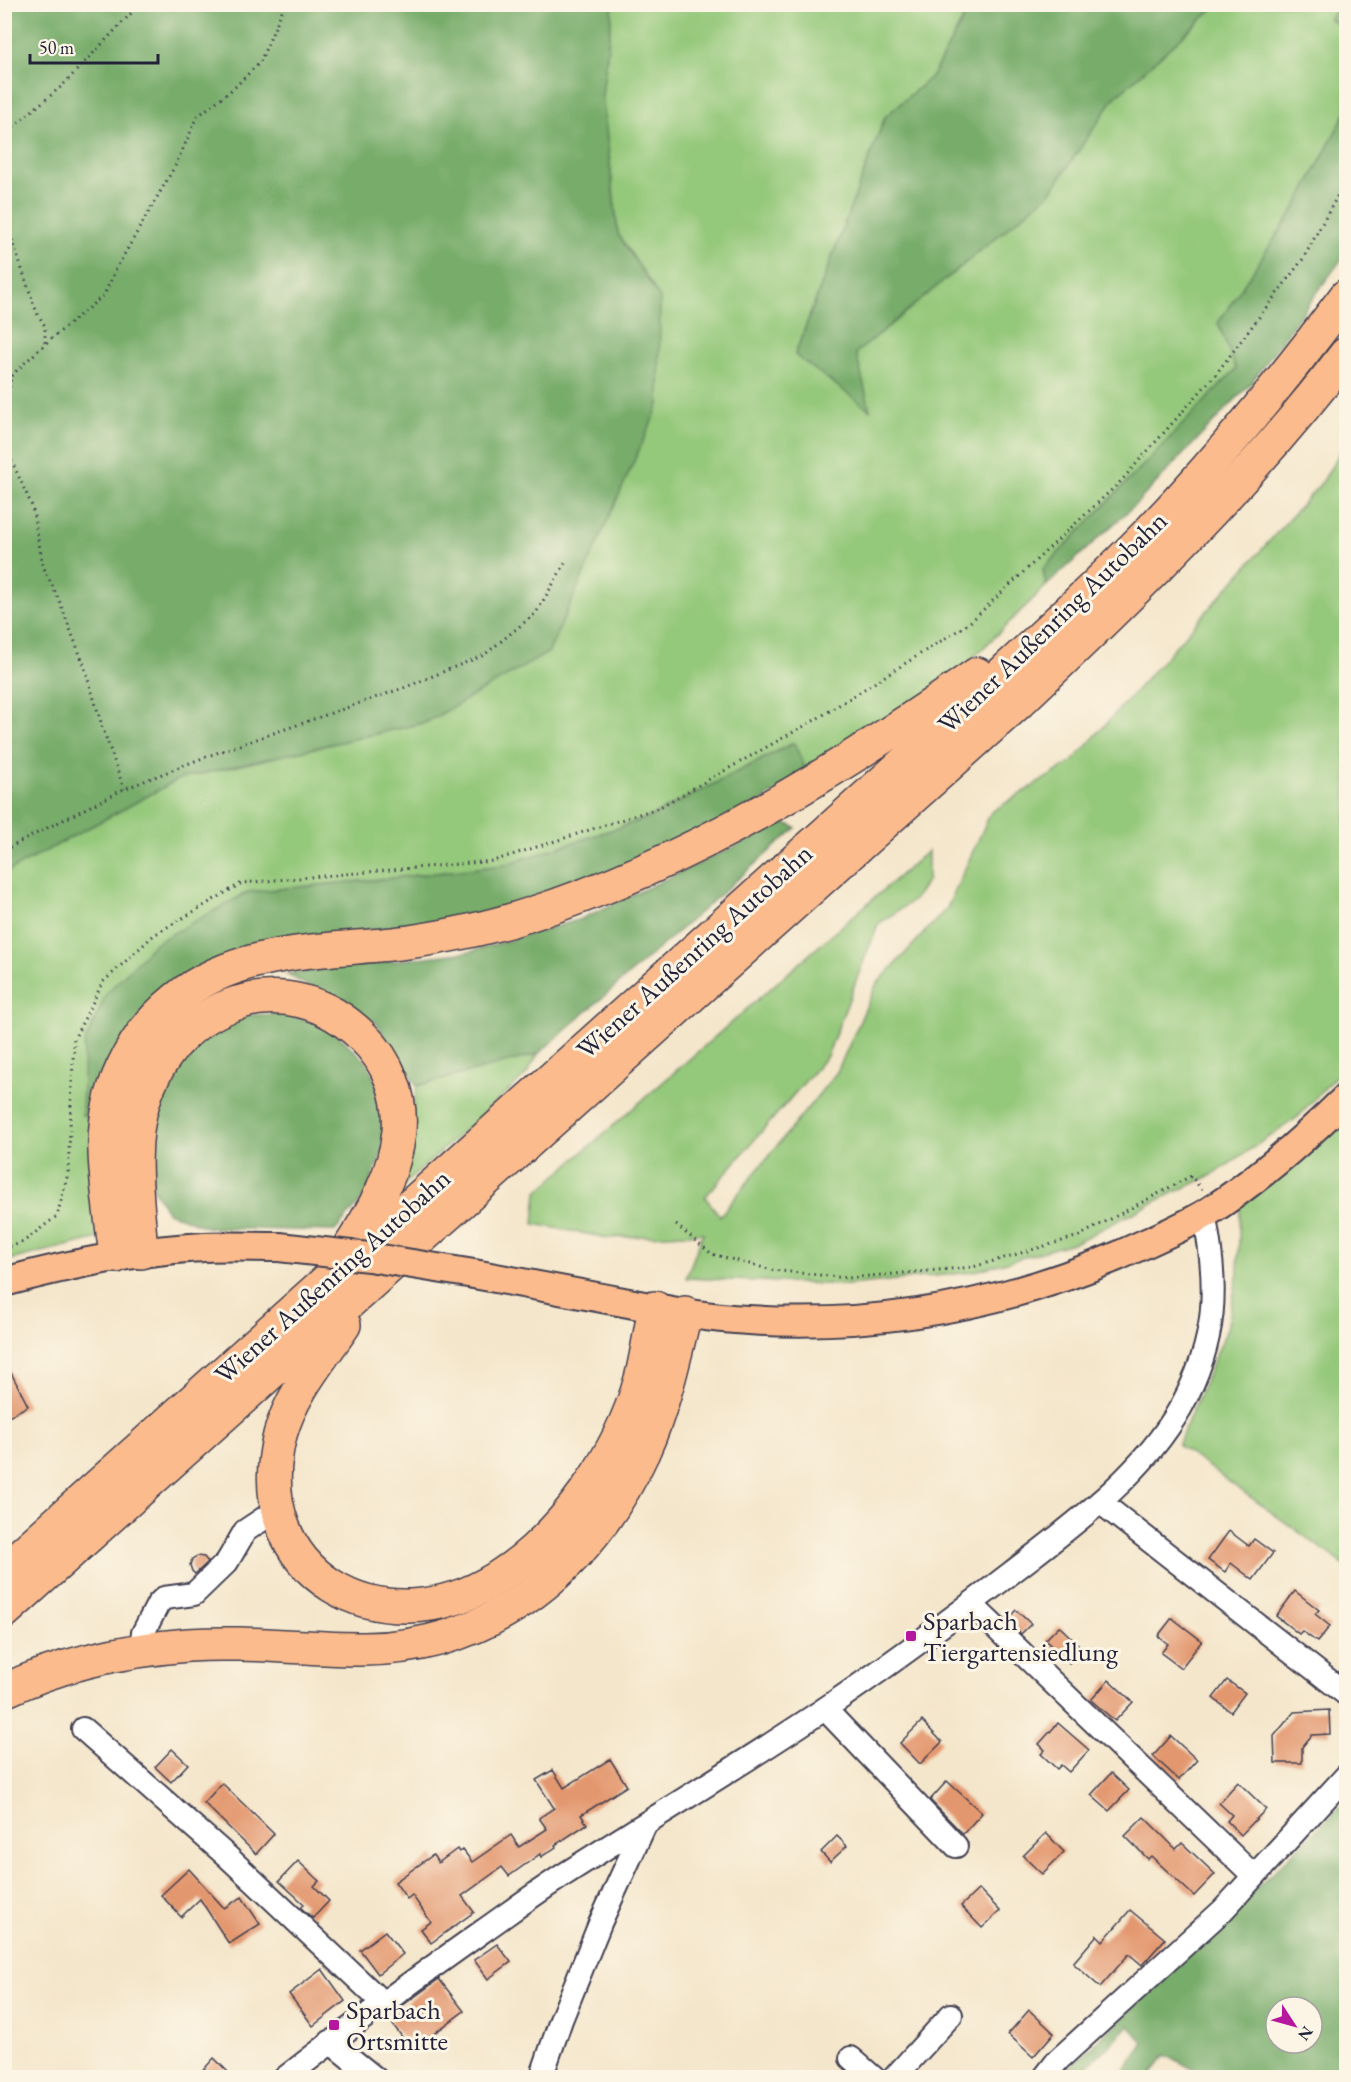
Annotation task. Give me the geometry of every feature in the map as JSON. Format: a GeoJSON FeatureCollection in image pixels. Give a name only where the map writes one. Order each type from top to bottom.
{"type":"FeatureCollection","features":[{"type":"Feature","properties":{"kind":"highway","name":"Wiener Außenring Autobahn"},"geometry":{"type":"LineString","coordinates":[[4,1570],[956,716],[1076,604],[1147,534],[1243,429],[1347,296]]}},
{"type":"Feature","properties":{"kind":"highway","name":"Wiener Außenring Autobahn"},"geometry":{"type":"LineString","coordinates":[[4,1612],[376,1281],[1087,638],[1180,545],[1267,452],[1347,354]]}},
{"type":"Feature","properties":{"kind":"highway"},"geometry":{"type":"LineString","coordinates":[[129,1254],[105,1151],[106,1124],[119,1075],[129,1053],[157,1017],[176,999],[198,984],[226,970],[257,960],[294,952],[408,942],[495,925],[574,899],[645,870],[795,794],[932,705],[1076,604]]}},
{"type":"Feature","properties":{"kind":"highway"},"geometry":{"type":"LineString","coordinates":[[129,1254],[138,1126],[143,1100],[165,1055],[182,1035],[200,1020],[221,1008],[245,1000],[270,997],[293,998],[338,1014],[372,1045],[384,1062],[393,1082],[399,1106],[399,1131],[394,1158],[386,1182],[373,1210],[332,1276]]}},
{"type":"Feature","properties":{"kind":"highway"},"geometry":{"type":"LineString","coordinates":[[376,1281],[309,1375],[292,1405],[281,1432],[275,1459],[274,1485],[278,1509],[286,1531],[297,1552],[312,1570],[349,1596],[371,1603],[393,1606],[419,1606],[445,1601],[479,1588],[524,1558],[569,1513],[612,1450],[627,1419],[670,1311]]}},
{"type":"Feature","properties":{"kind":"highway"},"geometry":{"type":"LineString","coordinates":[[4,1691],[68,1666],[140,1650],[190,1645],[365,1649],[407,1646],[441,1639],[503,1614],[532,1595],[560,1572],[585,1544],[626,1485],[644,1451],[658,1413],[670,1311]]}},
{"type":"Feature","properties":{"kind":"main road"},"geometry":{"type":"LineString","coordinates":[[4,1282],[58,1268],[129,1254],[206,1247],[279,1247],[369,1257],[474,1274],[670,1311],[746,1320],[854,1321],[911,1315],[974,1304],[1039,1287],[1154,1240],[1204,1214],[1284,1156],[1340,1111]]}},
{"type":"Feature","properties":{"kind":"street"},"geometry":{"type":"LineString","coordinates":[[285,2078],[382,2002],[562,1875],[645,1825],[825,1709],[971,1604],[1100,1502],[1161,1437],[1180,1408],[1198,1372],[1208,1343],[1214,1281],[1204,1214]]}},
{"type":"Feature","properties":{"kind":"street"},"geometry":{"type":"LineString","coordinates":[[1100,1502],[1347,1694]]}},
{"type":"Feature","properties":{"kind":"street"},"geometry":{"type":"LineString","coordinates":[[140,1650],[143,1633],[158,1604],[164,1598],[194,1594],[227,1562],[245,1531],[278,1509]]}},
{"type":"Feature","properties":{"kind":"street"},"geometry":{"type":"LineString","coordinates":[[971,1604],[1254,1876]]}},
{"type":"Feature","properties":{"kind":"street"},"geometry":{"type":"LineString","coordinates":[[825,1709],[956,1846]]}},
{"type":"Feature","properties":{"kind":"street"},"geometry":{"type":"LineString","coordinates":[[84,1729],[228,1857],[382,2002]]}},
{"type":"Feature","properties":{"kind":"street"},"geometry":{"type":"LineString","coordinates":[[1044,2078],[1058,2060],[1223,1910],[1347,1776]]}},
{"type":"Feature","properties":{"kind":"street"},"geometry":{"type":"LineString","coordinates":[[546,2074],[561,2020],[601,1921],[645,1825]]}},
{"type":"Feature","properties":{"kind":"street"},"geometry":{"type":"LineString","coordinates":[[894,2078],[951,2015]]}},
{"type":"Feature","properties":{"kind":"street"},"geometry":{"type":"LineString","coordinates":[[330,2042],[375,2078]]}},
{"type":"Feature","properties":{"kind":"street"},"geometry":{"type":"LineString","coordinates":[[850,2058],[874,2078]]}},
{"type":"Feature","properties":{"kind":"path"},"geometry":{"type":"LineString","coordinates":[[4,135],[62,86],[140,4]]}},
{"type":"Feature","properties":{"kind":"path"},"geometry":{"type":"LineString","coordinates":[[4,377],[11,376],[45,344],[104,295],[116,269],[175,166],[198,116],[235,87],[260,62],[285,4]]}},
{"type":"Feature","properties":{"kind":"path"},"geometry":{"type":"LineString","coordinates":[[4,1249],[23,1242],[57,1216],[68,1173],[74,1039],[103,982],[154,935],[243,883],[493,861],[658,808],[815,720],[959,630],[1121,481],[1216,374],[1303,260],[1347,180]]}},
{"type":"Feature","properties":{"kind":"path"},"geometry":{"type":"LineString","coordinates":[[4,217],[37,313],[45,326],[45,344]]}},
{"type":"Feature","properties":{"kind":"path"},"geometry":{"type":"LineString","coordinates":[[4,435],[11,376]]}},
{"type":"Feature","properties":{"kind":"path"},"geometry":{"type":"LineString","coordinates":[[4,444],[32,506],[43,566],[84,665],[124,789]]}},
{"type":"Feature","properties":{"kind":"path"},"geometry":{"type":"LineString","coordinates":[[4,850],[124,789],[205,757],[406,687],[484,655],[536,613],[567,560]]}},
{"type":"Feature","properties":{"kind":"path"},"geometry":{"type":"LineString","coordinates":[[676,1224],[712,1254],[772,1270],[847,1278],[973,1267],[1079,1236],[1191,1176],[1203,1192],[1204,1214]]}},
{"type":"Feature","properties":{"kind":"green space"},"geometry":{"type":"Polygon","coordinates":[[[5,4],[613,5],[602,95],[618,234],[660,298],[659,405],[549,652],[427,722],[179,779],[5,873],[5,4]]]}},
{"type":"Feature","properties":{"kind":"green space"},"geometry":{"type":"Polygon","coordinates":[[[613,5],[971,5],[932,76],[885,117],[795,354],[869,409],[856,353],[1050,193],[1114,98],[1217,5],[1339,5],[1329,19],[1346,29],[1346,112],[1297,205],[1237,369],[1043,569],[1046,586],[959,672],[806,770],[793,743],[648,818],[504,865],[248,892],[95,1120],[99,1238],[5,1261],[4,873],[179,779],[427,722],[660,298],[618,234],[602,95],[613,5]]]}},
{"type":"Feature","properties":{"kind":"green space"},"geometry":{"type":"Polygon","coordinates":[[[971,5],[1217,5],[1114,98],[1050,193],[856,353],[870,410],[795,355],[885,117],[932,76],[971,5]]]}},
{"type":"Feature","properties":{"kind":"green space"},"geometry":{"type":"Polygon","coordinates":[[[1339,5],[1346,5],[1346,29],[1329,19],[1339,5]]]}},
{"type":"Feature","properties":{"kind":"green space"},"geometry":{"type":"Polygon","coordinates":[[[1346,112],[1346,253],[1251,383],[1138,502],[1046,586],[1043,569],[1236,369],[1218,323],[1297,205],[1346,112]]]}},
{"type":"Feature","properties":{"kind":"green space"},"geometry":{"type":"Polygon","coordinates":[[[1346,442],[1346,1065],[1298,1117],[1214,1174],[1076,1242],[972,1272],[849,1285],[686,1278],[703,1233],[608,1238],[534,1224],[537,1192],[928,851],[928,879],[914,900],[878,924],[827,1056],[705,1197],[720,1216],[837,1072],[876,985],[947,908],[991,812],[1072,762],[1323,481],[1346,442]]]}},
{"type":"Feature","properties":{"kind":"green space"},"geometry":{"type":"Polygon","coordinates":[[[794,743],[806,770],[753,807],[556,895],[183,982],[95,1120],[82,1115],[84,1045],[106,994],[155,943],[248,892],[504,865],[648,818],[794,743]]]}},
{"type":"Feature","properties":{"kind":"green space"},"geometry":{"type":"Polygon","coordinates":[[[785,823],[796,828],[538,1054],[417,1086],[376,1022],[286,974],[469,952],[581,919],[785,823]]]}},
{"type":"Feature","properties":{"kind":"green space"},"geometry":{"type":"Polygon","coordinates":[[[288,1014],[329,1027],[367,1062],[384,1103],[384,1148],[365,1196],[335,1231],[209,1228],[167,1212],[151,1185],[160,1100],[194,1043],[247,1015],[288,1014]]]}},
{"type":"Feature","properties":{"kind":"green space"},"geometry":{"type":"Polygon","coordinates":[[[538,1054],[526,1075],[399,1189],[417,1086],[538,1054]]]}},
{"type":"Feature","properties":{"kind":"green space"},"geometry":{"type":"Polygon","coordinates":[[[1346,1120],[1346,1566],[1178,1445],[1227,1329],[1238,1272],[1240,1207],[1346,1120]]]}},
{"type":"Feature","properties":{"kind":"green space"},"geometry":{"type":"Polygon","coordinates":[[[1346,1801],[1346,2077],[1211,2077],[1165,2055],[1150,2077],[1122,2077],[1144,2043],[1129,2026],[1076,2077],[1058,2078],[1146,1996],[1346,1801]]]}},
{"type":"Feature","properties":{"kind":"building"},"geometry":{"type":"Polygon","coordinates":[[[4,1359],[28,1406],[4,1419],[4,1359]]]}},
{"type":"Feature","properties":{"kind":"building"},"geometry":{"type":"Polygon","coordinates":[[[1229,1531],[1249,1546],[1254,1539],[1273,1553],[1253,1580],[1231,1563],[1225,1572],[1208,1560],[1229,1531]]]}},
{"type":"Feature","properties":{"kind":"building"},"geometry":{"type":"Polygon","coordinates":[[[197,1556],[204,1557],[208,1562],[195,1574],[190,1565],[192,1559],[197,1556]]]}},
{"type":"Feature","properties":{"kind":"building"},"geometry":{"type":"Polygon","coordinates":[[[1295,1591],[1319,1610],[1315,1614],[1330,1626],[1317,1642],[1302,1631],[1299,1634],[1276,1616],[1295,1591]]]}},
{"type":"Feature","properties":{"kind":"building"},"geometry":{"type":"Polygon","coordinates":[[[1016,1610],[1031,1624],[1021,1634],[1007,1620],[1016,1610]]]}},
{"type":"Feature","properties":{"kind":"building"},"geometry":{"type":"Polygon","coordinates":[[[1172,1618],[1202,1641],[1181,1668],[1161,1653],[1168,1644],[1158,1636],[1172,1618]]]}},
{"type":"Feature","properties":{"kind":"building"},"geometry":{"type":"Polygon","coordinates":[[[1059,1626],[1083,1649],[1069,1663],[1045,1640],[1059,1626]]]}},
{"type":"Feature","properties":{"kind":"building"},"geometry":{"type":"Polygon","coordinates":[[[1109,1680],[1133,1702],[1115,1721],[1091,1700],[1109,1680]]]}},
{"type":"Feature","properties":{"kind":"building"},"geometry":{"type":"Polygon","coordinates":[[[1227,1680],[1245,1693],[1231,1712],[1213,1698],[1227,1680]]]}},
{"type":"Feature","properties":{"kind":"building"},"geometry":{"type":"Polygon","coordinates":[[[1329,1710],[1330,1734],[1312,1735],[1302,1747],[1302,1763],[1275,1763],[1274,1736],[1294,1712],[1329,1710]]]}},
{"type":"Feature","properties":{"kind":"building"},"geometry":{"type":"Polygon","coordinates":[[[922,1721],[942,1742],[920,1764],[900,1743],[922,1721]]]}},
{"type":"Feature","properties":{"kind":"building"},"geometry":{"type":"Polygon","coordinates":[[[1058,1723],[1089,1750],[1069,1772],[1061,1765],[1057,1769],[1041,1754],[1045,1750],[1039,1744],[1058,1723]]]}},
{"type":"Feature","properties":{"kind":"building"},"geometry":{"type":"Polygon","coordinates":[[[1171,1736],[1197,1760],[1179,1780],[1153,1756],[1171,1736]]]}},
{"type":"Feature","properties":{"kind":"building"},"geometry":{"type":"Polygon","coordinates":[[[172,1749],[188,1764],[171,1782],[155,1767],[172,1749]]]}},
{"type":"Feature","properties":{"kind":"building"},"geometry":{"type":"Polygon","coordinates":[[[610,1759],[627,1786],[581,1815],[587,1824],[541,1857],[540,1854],[509,1876],[502,1867],[462,1896],[474,1912],[431,1943],[421,1929],[431,1922],[412,1895],[407,1899],[395,1882],[433,1855],[438,1863],[457,1849],[459,1852],[463,1850],[472,1862],[511,1835],[519,1847],[547,1829],[539,1818],[554,1808],[536,1780],[553,1770],[564,1788],[610,1759]]]}},
{"type":"Feature","properties":{"kind":"building"},"geometry":{"type":"Polygon","coordinates":[[[1111,1773],[1129,1790],[1109,1811],[1091,1795],[1111,1773]]]}},
{"type":"Feature","properties":{"kind":"building"},"geometry":{"type":"Polygon","coordinates":[[[947,1781],[982,1813],[963,1834],[930,1800],[947,1781]]]}},
{"type":"Feature","properties":{"kind":"building"},"geometry":{"type":"Polygon","coordinates":[[[1238,1782],[1266,1809],[1241,1835],[1227,1821],[1232,1815],[1219,1803],[1238,1782]]]}},
{"type":"Feature","properties":{"kind":"building"},"geometry":{"type":"Polygon","coordinates":[[[222,1783],[274,1834],[256,1854],[204,1803],[222,1783]]]}},
{"type":"Feature","properties":{"kind":"building"},"geometry":{"type":"Polygon","coordinates":[[[1144,1817],[1176,1849],[1182,1843],[1215,1874],[1194,1896],[1151,1856],[1148,1859],[1125,1836],[1144,1817]]]}},
{"type":"Feature","properties":{"kind":"building"},"geometry":{"type":"Polygon","coordinates":[[[1046,1833],[1064,1852],[1042,1874],[1023,1856],[1046,1833]]]}},
{"type":"Feature","properties":{"kind":"building"},"geometry":{"type":"Polygon","coordinates":[[[837,1836],[847,1846],[830,1862],[821,1852],[837,1836]]]}},
{"type":"Feature","properties":{"kind":"building"},"geometry":{"type":"Polygon","coordinates":[[[298,1861],[319,1881],[314,1886],[329,1901],[313,1918],[301,1908],[304,1904],[279,1881],[298,1861]]]}},
{"type":"Feature","properties":{"kind":"building"},"geometry":{"type":"Polygon","coordinates":[[[189,1869],[224,1908],[242,1897],[260,1924],[229,1944],[200,1899],[181,1917],[161,1895],[189,1869]]]}},
{"type":"Feature","properties":{"kind":"building"},"geometry":{"type":"Polygon","coordinates":[[[979,1889],[1000,1911],[982,1928],[961,1906],[979,1889]]]}},
{"type":"Feature","properties":{"kind":"building"},"geometry":{"type":"Polygon","coordinates":[[[1130,1910],[1165,1939],[1142,1965],[1129,1954],[1100,1987],[1073,1963],[1097,1935],[1103,1941],[1130,1910]]]}},
{"type":"Feature","properties":{"kind":"building"},"geometry":{"type":"Polygon","coordinates":[[[385,1931],[403,1954],[378,1974],[360,1950],[385,1931]]]}},
{"type":"Feature","properties":{"kind":"building"},"geometry":{"type":"Polygon","coordinates":[[[497,1944],[511,1962],[488,1979],[474,1960],[497,1944]]]}},
{"type":"Feature","properties":{"kind":"building"},"geometry":{"type":"Polygon","coordinates":[[[322,1969],[345,2001],[313,2026],[289,1994],[322,1969]]]}},
{"type":"Feature","properties":{"kind":"building"},"geometry":{"type":"Polygon","coordinates":[[[439,1979],[464,2011],[412,2050],[387,2017],[439,1979]]]}},
{"type":"Feature","properties":{"kind":"building"},"geometry":{"type":"Polygon","coordinates":[[[1029,2010],[1054,2033],[1033,2057],[1008,2034],[1029,2010]]]}},
{"type":"Feature","properties":{"kind":"building"},"geometry":{"type":"Polygon","coordinates":[[[214,2058],[234,2078],[196,2078],[214,2058]]]}},
{"type":"Feature","properties":{"kind":"place","name":"Sparbach Tiergartensiedlung"},"geometry":{"type":"Point","coordinates":[911,1636]}},
{"type":"Feature","properties":{"kind":"place","name":"Sparbach Ortsmitte"},"geometry":{"type":"Point","coordinates":[334,2025]}}]}
